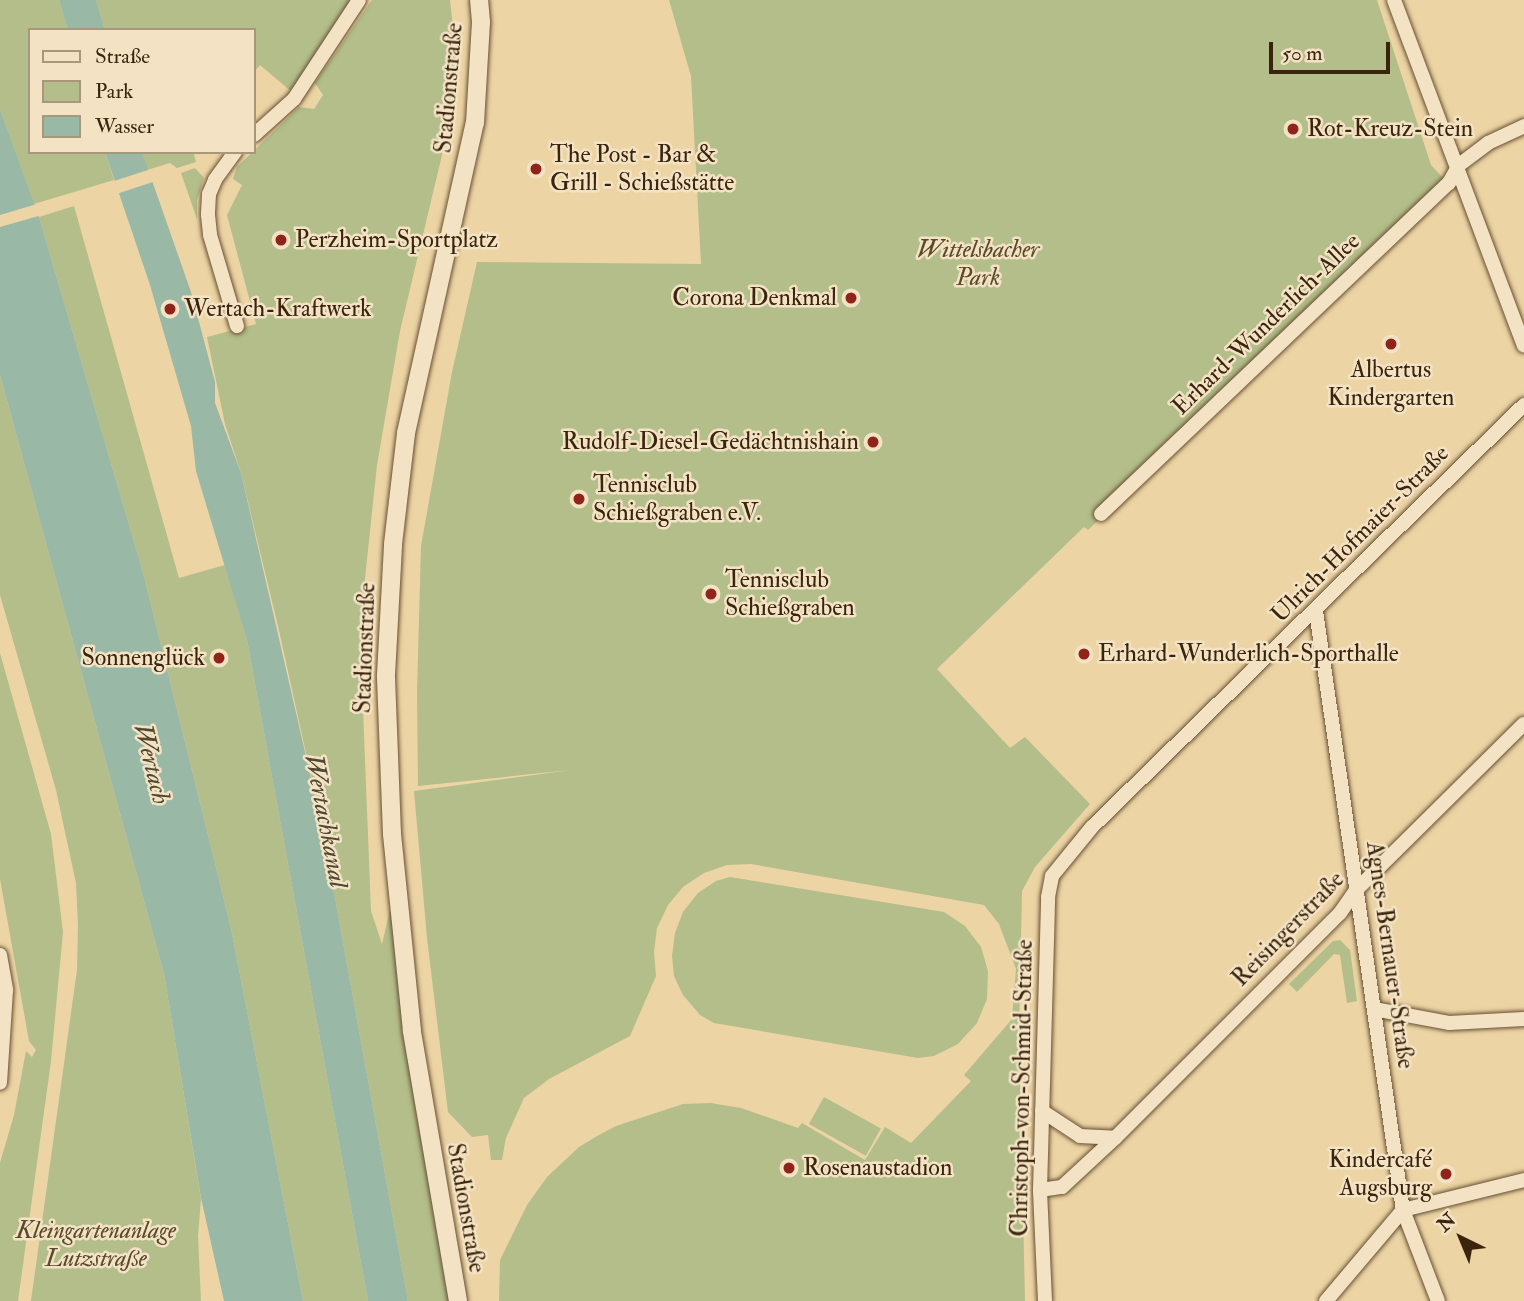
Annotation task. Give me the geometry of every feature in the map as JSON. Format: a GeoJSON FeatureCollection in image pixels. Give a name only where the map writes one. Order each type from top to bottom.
{"type":"FeatureCollection","features":[{"type":"Feature","properties":{"kind":"street"},"geometry":{"type":"LineString","coordinates":[[256,133],[294,99],[359,0]]}},
{"type":"Feature","properties":{"kind":"street","name":"Stadionstraße"},"geometry":{"type":"LineString","coordinates":[[458,1301],[412,1031],[392,834],[386,675],[393,544],[406,433],[475,123],[481,34],[479,0]]}},
{"type":"Feature","properties":{"kind":"street"},"geometry":{"type":"LineString","coordinates":[[1394,0],[1524,345]]}},
{"type":"Feature","properties":{"kind":"street","name":"Erhard-Wunderlich-Allee"},"geometry":{"type":"LineString","coordinates":[[1101,514],[1449,183],[1458,165],[1488,143],[1524,126]]}},
{"type":"Feature","properties":{"kind":"street"},"geometry":{"type":"LineString","coordinates":[[234,154],[215,180],[209,194],[208,215],[211,235],[237,326]]}},
{"type":"Feature","properties":{"kind":"street","name":"Ulrich-Hofmaier-Straße"},"geometry":{"type":"LineString","coordinates":[[1052,876],[1092,827],[1524,405]]}},
{"type":"Feature","properties":{"kind":"street","name":"Agnes-Bernauer-Straße"},"geometry":{"type":"LineString","coordinates":[[1316,611],[1403,1210],[1437,1301]]}},
{"type":"Feature","properties":{"kind":"street","name":"Reisingerstraße"},"geometry":{"type":"LineString","coordinates":[[1040,1190],[1062,1187],[1115,1138],[1339,912],[1356,890],[1524,724]]}},
{"type":"Feature","properties":{"kind":"street","name":"Christoph-von-Schmid-Straße"},"geometry":{"type":"LineString","coordinates":[[1045,1301],[1040,1190],[1048,897],[1052,876]]}},
{"type":"Feature","properties":{"kind":"street"},"geometry":{"type":"LineString","coordinates":[[0,955],[6,990],[0,1083]]}},
{"type":"Feature","properties":{"kind":"street"},"geometry":{"type":"LineString","coordinates":[[1374,1009],[1449,1023],[1524,1019]]}},
{"type":"Feature","properties":{"kind":"street"},"geometry":{"type":"LineString","coordinates":[[1042,1111],[1080,1136],[1115,1138]]}},
{"type":"Feature","properties":{"kind":"street"},"geometry":{"type":"LineString","coordinates":[[1326,1301],[1403,1210],[1524,1180]]}},
{"type":"Feature","properties":{"kind":"green space"},"geometry":{"type":"Polygon","coordinates":[[[0,0],[59,0],[67,28],[28,28],[28,154],[106,154],[114,180],[34,204],[0,109],[0,0]]]}},
{"type":"Feature","properties":{"kind":"green space"},"geometry":{"type":"Polygon","coordinates":[[[96,0],[353,0],[293,93],[260,65],[256,70],[256,28],[104,28],[96,0]]]}},
{"type":"Feature","properties":{"kind":"green space"},"geometry":{"type":"Polygon","coordinates":[[[372,0],[450,0],[457,65],[442,155],[400,331],[377,465],[364,588],[362,684],[371,911],[382,944],[390,910],[388,849],[458,1301],[408,1301],[322,826],[278,626],[241,473],[225,424],[207,337],[256,324],[227,215],[242,185],[233,179],[237,167],[250,154],[256,154],[256,149],[299,107],[314,109],[323,95],[315,83],[372,0]]]}},
{"type":"Feature","properties":{"kind":"green space","name":"Wittelsbacher Park"},"geometry":{"type":"Polygon","coordinates":[[[669,0],[1377,0],[1431,165],[1444,179],[1220,405],[1088,530],[1084,527],[937,669],[1010,748],[1025,737],[1090,804],[1035,867],[1022,891],[1019,1030],[1025,1301],[499,1301],[500,1260],[527,1205],[547,1177],[579,1147],[597,1136],[616,1126],[683,1104],[711,1103],[741,1108],[798,1128],[802,1123],[865,1160],[885,1127],[911,1143],[971,1081],[964,1075],[1012,1019],[1016,969],[999,924],[984,905],[751,864],[727,865],[704,873],[683,887],[668,905],[657,928],[654,952],[656,976],[630,1036],[549,1079],[524,1098],[506,1138],[502,1160],[491,1160],[488,1135],[472,1137],[448,1112],[427,938],[414,791],[571,770],[418,786],[417,692],[421,546],[452,372],[477,262],[701,264],[691,76],[669,0]]]}},
{"type":"Feature","properties":{"kind":"green space"},"geometry":{"type":"Polygon","coordinates":[[[143,154],[194,154],[196,162],[177,168],[170,163],[147,170],[143,154]]]}},
{"type":"Feature","properties":{"kind":"green space"},"geometry":{"type":"Polygon","coordinates":[[[195,168],[204,178],[197,200],[197,219],[181,173],[195,168]]]}},
{"type":"Feature","properties":{"kind":"green space"},"geometry":{"type":"Polygon","coordinates":[[[74,206],[179,578],[225,565],[247,640],[368,1301],[303,1301],[231,928],[144,576],[39,217],[74,206]]]}},
{"type":"Feature","properties":{"kind":"green space"},"geometry":{"type":"Polygon","coordinates":[[[0,375],[164,974],[201,1199],[198,1236],[201,1301],[31,1301],[77,970],[78,925],[76,883],[56,790],[0,595],[0,375]]]}},
{"type":"Feature","properties":{"kind":"green space","name":"Kleingartenanlage Lutzstraße"},"geometry":{"type":"Polygon","coordinates":[[[0,653],[51,834],[63,932],[51,1061],[18,1301],[0,1301],[0,1163],[14,1115],[26,1051],[32,1057],[36,1050],[29,1041],[0,879],[0,653]]]}},
{"type":"Feature","properties":{"kind":"green space"},"geometry":{"type":"Polygon","coordinates":[[[730,877],[944,912],[965,926],[981,947],[988,971],[987,999],[977,1023],[958,1044],[934,1056],[918,1058],[714,1023],[700,1015],[683,995],[674,976],[672,956],[675,933],[683,912],[698,893],[716,881],[730,877]]]}},
{"type":"Feature","properties":{"kind":"green space"},"geometry":{"type":"Polygon","coordinates":[[[1340,940],[1350,950],[1357,1001],[1347,1003],[1340,955],[1334,954],[1297,992],[1289,984],[1333,941],[1340,940]]]}},
{"type":"Feature","properties":{"kind":"green space"},"geometry":{"type":"Polygon","coordinates":[[[824,1097],[881,1129],[866,1156],[809,1124],[824,1097]]]}},
{"type":"Feature","properties":{"kind":"water"},"geometry":{"type":"Polygon","coordinates":[[[59,0],[96,0],[104,28],[67,28],[59,0]]]}},
{"type":"Feature","properties":{"kind":"water","name":"Wertach"},"geometry":{"type":"Polygon","coordinates":[[[0,109],[39,217],[144,576],[231,928],[303,1301],[224,1301],[201,1198],[164,974],[0,375],[0,109]]]}},
{"type":"Feature","properties":{"kind":"water"},"geometry":{"type":"Polygon","coordinates":[[[106,154],[143,154],[191,292],[215,382],[215,403],[241,473],[322,826],[408,1301],[368,1301],[247,640],[196,471],[191,426],[150,285],[106,154]]]}},
{"type":"Feature","properties":{"kind":"pier"},"geometry":{"type":"Polygon","coordinates":[[[151,169],[155,181],[114,195],[110,182],[151,169]]]}},
{"type":"Feature","properties":{"kind":"pier"},"geometry":{"type":"Polygon","coordinates":[[[37,204],[42,215],[0,227],[0,215],[37,204]]]}},
{"type":"Feature","properties":{"kind":"place","name":"Rot-Kreuz-Stein"},"geometry":{"type":"Point","coordinates":[1293,129]}},
{"type":"Feature","properties":{"kind":"place","name":"The Post - Bar & Grill - Schießstätte"},"geometry":{"type":"Point","coordinates":[536,169]}},
{"type":"Feature","properties":{"kind":"place","name":"Perzheim-Sportplatz"},"geometry":{"type":"Point","coordinates":[281,240]}},
{"type":"Feature","properties":{"kind":"place","name":"Corona Denkmal"},"geometry":{"type":"Point","coordinates":[851,298]}},
{"type":"Feature","properties":{"kind":"place","name":"Wertach-Kraftwerk"},"geometry":{"type":"Point","coordinates":[170,309]}},
{"type":"Feature","properties":{"kind":"place","name":"Albertus Kindergarten"},"geometry":{"type":"Point","coordinates":[1391,344]}},
{"type":"Feature","properties":{"kind":"place","name":"Rudolf-Diesel-Gedächtnishain"},"geometry":{"type":"Point","coordinates":[873,442]}},
{"type":"Feature","properties":{"kind":"place","name":"Tennisclub Schießgraben e.V."},"geometry":{"type":"Point","coordinates":[579,499]}},
{"type":"Feature","properties":{"kind":"place","name":"Tennisclub Schießgraben"},"geometry":{"type":"Point","coordinates":[711,594]}},
{"type":"Feature","properties":{"kind":"place","name":"Erhard-Wunderlich-Sporthalle"},"geometry":{"type":"Point","coordinates":[1084,654]}},
{"type":"Feature","properties":{"kind":"place","name":"Sonnenglück"},"geometry":{"type":"Point","coordinates":[219,658]}},
{"type":"Feature","properties":{"kind":"place","name":"Rosenaustadion"},"geometry":{"type":"Point","coordinates":[789,1168]}},
{"type":"Feature","properties":{"kind":"place","name":"Kindercafé Augsburg"},"geometry":{"type":"Point","coordinates":[1446,1174]}},
{"type":"Feature","properties":{"kind":"water label","name":"Wertachkanal"},"geometry":{"type":"Point","coordinates":[325,821]}}]}
